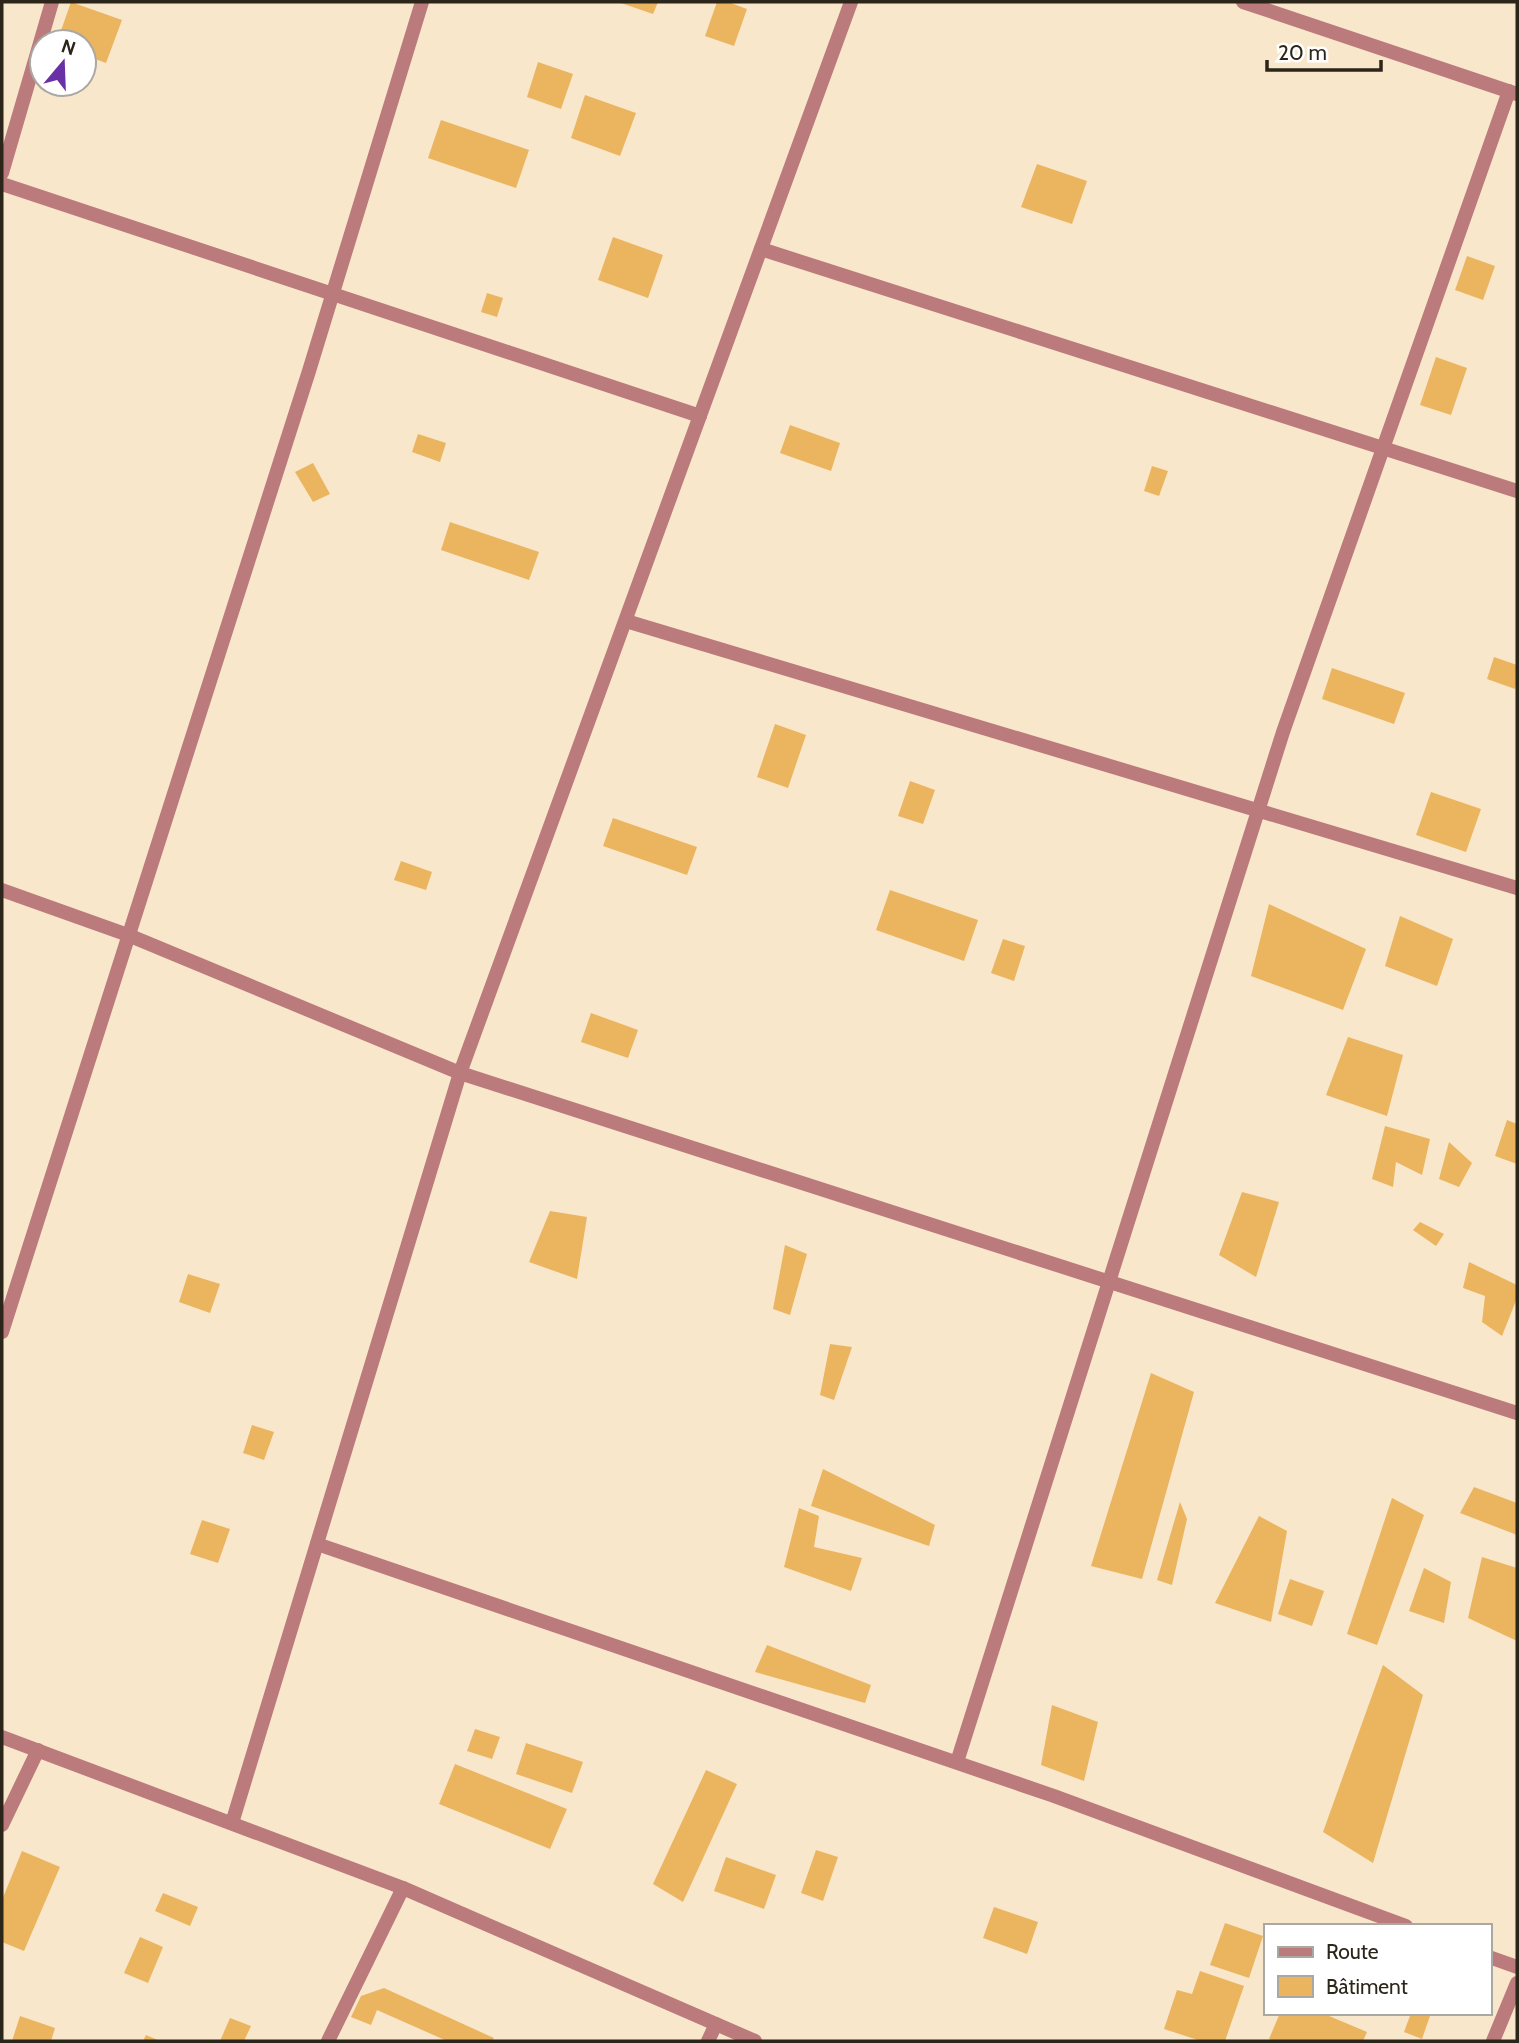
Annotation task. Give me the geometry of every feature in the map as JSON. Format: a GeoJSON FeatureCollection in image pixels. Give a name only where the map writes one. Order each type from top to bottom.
{"type":"FeatureCollection","features":[{"type":"Feature","properties":{"kind":"street"},"geometry":{"type":"LineString","coordinates":[[2,173],[52,2]]}},
{"type":"Feature","properties":{"kind":"street"},"geometry":{"type":"LineString","coordinates":[[2,1332],[333,294],[422,2]]}},
{"type":"Feature","properties":{"kind":"street"},"geometry":{"type":"LineString","coordinates":[[232,1823],[460,1073],[851,2]]}},
{"type":"Feature","properties":{"kind":"street"},"geometry":{"type":"LineString","coordinates":[[957,1762],[1283,732],[1513,93],[1243,2]]}},
{"type":"Feature","properties":{"kind":"street"},"geometry":{"type":"LineString","coordinates":[[2,184],[700,416]]}},
{"type":"Feature","properties":{"kind":"street"},"geometry":{"type":"LineString","coordinates":[[761,249],[1517,491]]}},
{"type":"Feature","properties":{"kind":"street"},"geometry":{"type":"LineString","coordinates":[[625,621],[1517,888]]}},
{"type":"Feature","properties":{"kind":"street"},"geometry":{"type":"LineString","coordinates":[[2,890],[128,935],[460,1073],[1517,1413]]}},
{"type":"Feature","properties":{"kind":"street"},"geometry":{"type":"LineString","coordinates":[[317,1544],[1054,1796],[1401,1924]]}},
{"type":"Feature","properties":{"kind":"street"},"geometry":{"type":"LineString","coordinates":[[2,1737],[403,1888],[755,2041]]}},
{"type":"Feature","properties":{"kind":"street"},"geometry":{"type":"LineString","coordinates":[[2,1825],[38,1750]]}},
{"type":"Feature","properties":{"kind":"street"},"geometry":{"type":"LineString","coordinates":[[328,2041],[403,1888]]}},
{"type":"Feature","properties":{"kind":"street"},"geometry":{"type":"LineString","coordinates":[[1491,1958],[1517,1967]]}},
{"type":"Feature","properties":{"kind":"street"},"geometry":{"type":"LineString","coordinates":[[1493,2041],[1517,1983]]}},
{"type":"Feature","properties":{"kind":"street"},"geometry":{"type":"LineString","coordinates":[[708,2041],[716,2024]]}},
{"type":"Feature","properties":{"kind":"building"},"geometry":{"type":"Polygon","coordinates":[[[71,2],[122,20],[106,63],[98,60],[98,28],[62,28],[71,2]]]}},
{"type":"Feature","properties":{"kind":"building"},"geometry":{"type":"Polygon","coordinates":[[[618,2],[658,2],[653,14],[618,2]]]}},
{"type":"Feature","properties":{"kind":"building"},"geometry":{"type":"Polygon","coordinates":[[[717,2],[728,2],[747,9],[734,46],[705,36],[717,2]]]}},
{"type":"Feature","properties":{"kind":"building"},"geometry":{"type":"Polygon","coordinates":[[[538,62],[573,74],[561,109],[527,97],[538,62]]]}},
{"type":"Feature","properties":{"kind":"building"},"geometry":{"type":"Polygon","coordinates":[[[585,95],[636,113],[620,156],[571,138],[585,95]]]}},
{"type":"Feature","properties":{"kind":"building"},"geometry":{"type":"Polygon","coordinates":[[[441,120],[529,150],[516,188],[428,158],[441,120]]]}},
{"type":"Feature","properties":{"kind":"building"},"geometry":{"type":"Polygon","coordinates":[[[1037,164],[1087,181],[1072,224],[1021,207],[1037,164]]]}},
{"type":"Feature","properties":{"kind":"building"},"geometry":{"type":"Polygon","coordinates":[[[613,237],[663,255],[648,298],[598,280],[613,237]]]}},
{"type":"Feature","properties":{"kind":"building"},"geometry":{"type":"Polygon","coordinates":[[[1467,256],[1495,266],[1483,300],[1455,290],[1467,256]]]}},
{"type":"Feature","properties":{"kind":"building"},"geometry":{"type":"Polygon","coordinates":[[[487,293],[503,298],[497,317],[481,312],[487,293]]]}},
{"type":"Feature","properties":{"kind":"building"},"geometry":{"type":"Polygon","coordinates":[[[1436,357],[1467,368],[1451,415],[1420,405],[1436,357]]]}},
{"type":"Feature","properties":{"kind":"building"},"geometry":{"type":"Polygon","coordinates":[[[790,425],[840,443],[831,471],[780,453],[790,425]]]}},
{"type":"Feature","properties":{"kind":"building"},"geometry":{"type":"Polygon","coordinates":[[[418,434],[446,443],[440,462],[412,452],[418,434]]]}},
{"type":"Feature","properties":{"kind":"building"},"geometry":{"type":"Polygon","coordinates":[[[313,463],[330,494],[313,502],[295,472],[313,463]]]}},
{"type":"Feature","properties":{"kind":"building"},"geometry":{"type":"Polygon","coordinates":[[[1152,466],[1168,471],[1159,496],[1144,491],[1152,466]]]}},
{"type":"Feature","properties":{"kind":"building"},"geometry":{"type":"Polygon","coordinates":[[[450,522],[539,552],[529,580],[441,550],[450,522]]]}},
{"type":"Feature","properties":{"kind":"building"},"geometry":{"type":"Polygon","coordinates":[[[1494,657],[1517,665],[1515,689],[1487,679],[1494,657]]]}},
{"type":"Feature","properties":{"kind":"building"},"geometry":{"type":"Polygon","coordinates":[[[1332,668],[1405,693],[1394,724],[1322,699],[1332,668]]]}},
{"type":"Feature","properties":{"kind":"building"},"geometry":{"type":"Polygon","coordinates":[[[775,724],[806,735],[788,788],[757,777],[775,724]]]}},
{"type":"Feature","properties":{"kind":"building"},"geometry":{"type":"Polygon","coordinates":[[[910,781],[935,790],[923,824],[898,816],[910,781]]]}},
{"type":"Feature","properties":{"kind":"building"},"geometry":{"type":"Polygon","coordinates":[[[1431,792],[1481,809],[1466,852],[1416,835],[1431,792]]]}},
{"type":"Feature","properties":{"kind":"building"},"geometry":{"type":"Polygon","coordinates":[[[613,818],[697,847],[687,875],[603,846],[613,818]]]}},
{"type":"Feature","properties":{"kind":"building"},"geometry":{"type":"Polygon","coordinates":[[[401,861],[432,872],[426,890],[394,880],[401,861]]]}},
{"type":"Feature","properties":{"kind":"building"},"geometry":{"type":"Polygon","coordinates":[[[890,890],[978,920],[964,961],[876,930],[890,890]]]}},
{"type":"Feature","properties":{"kind":"building"},"geometry":{"type":"Polygon","coordinates":[[[1269,904],[1366,949],[1343,1010],[1251,976],[1269,904]]]}},
{"type":"Feature","properties":{"kind":"building"},"geometry":{"type":"Polygon","coordinates":[[[1400,916],[1453,939],[1437,986],[1385,966],[1400,916]]]}},
{"type":"Feature","properties":{"kind":"building"},"geometry":{"type":"Polygon","coordinates":[[[1003,939],[1025,946],[1014,981],[991,973],[1003,939]]]}},
{"type":"Feature","properties":{"kind":"building"},"geometry":{"type":"Polygon","coordinates":[[[591,1013],[638,1030],[628,1058],[581,1042],[591,1013]]]}},
{"type":"Feature","properties":{"kind":"building"},"geometry":{"type":"Polygon","coordinates":[[[1348,1037],[1403,1055],[1387,1116],[1326,1095],[1348,1037]]]}},
{"type":"Feature","properties":{"kind":"building"},"geometry":{"type":"Polygon","coordinates":[[[1507,1120],[1517,1124],[1517,1164],[1495,1156],[1507,1120]]]}},
{"type":"Feature","properties":{"kind":"building"},"geometry":{"type":"Polygon","coordinates":[[[1385,1126],[1430,1139],[1422,1175],[1396,1162],[1393,1187],[1372,1179],[1385,1126]]]}},
{"type":"Feature","properties":{"kind":"building"},"geometry":{"type":"Polygon","coordinates":[[[1449,1142],[1472,1163],[1459,1187],[1439,1179],[1449,1142]]]}},
{"type":"Feature","properties":{"kind":"building"},"geometry":{"type":"Polygon","coordinates":[[[1242,1192],[1279,1202],[1256,1277],[1219,1255],[1242,1192]]]}},
{"type":"Feature","properties":{"kind":"building"},"geometry":{"type":"Polygon","coordinates":[[[550,1211],[587,1217],[577,1279],[529,1262],[550,1211]]]}},
{"type":"Feature","properties":{"kind":"building"},"geometry":{"type":"Polygon","coordinates":[[[1420,1222],[1444,1234],[1436,1246],[1413,1230],[1420,1222]]]}},
{"type":"Feature","properties":{"kind":"building"},"geometry":{"type":"Polygon","coordinates":[[[785,1245],[807,1254],[790,1315],[773,1309],[785,1245]]]}},
{"type":"Feature","properties":{"kind":"building"},"geometry":{"type":"Polygon","coordinates":[[[1469,1262],[1517,1285],[1517,1298],[1502,1336],[1482,1322],[1485,1296],[1463,1288],[1469,1262]]]}},
{"type":"Feature","properties":{"kind":"building"},"geometry":{"type":"Polygon","coordinates":[[[188,1274],[220,1284],[210,1313],[179,1302],[188,1274]]]}},
{"type":"Feature","properties":{"kind":"building"},"geometry":{"type":"Polygon","coordinates":[[[830,1344],[852,1347],[834,1400],[820,1395],[830,1344]]]}},
{"type":"Feature","properties":{"kind":"building"},"geometry":{"type":"Polygon","coordinates":[[[1151,1373],[1194,1392],[1142,1579],[1091,1566],[1151,1373]]]}},
{"type":"Feature","properties":{"kind":"building"},"geometry":{"type":"Polygon","coordinates":[[[252,1425],[274,1432],[264,1460],[243,1453],[252,1425]]]}},
{"type":"Feature","properties":{"kind":"building"},"geometry":{"type":"Polygon","coordinates":[[[823,1469],[935,1525],[929,1546],[811,1506],[823,1469]]]}},
{"type":"Feature","properties":{"kind":"building"},"geometry":{"type":"Polygon","coordinates":[[[1474,1487],[1517,1503],[1517,1535],[1460,1513],[1474,1487]]]}},
{"type":"Feature","properties":{"kind":"building"},"geometry":{"type":"Polygon","coordinates":[[[1392,1498],[1424,1515],[1377,1645],[1347,1634],[1392,1498]]]}},
{"type":"Feature","properties":{"kind":"building"},"geometry":{"type":"Polygon","coordinates":[[[1180,1502],[1187,1519],[1172,1585],[1157,1580],[1180,1502]]]}},
{"type":"Feature","properties":{"kind":"building"},"geometry":{"type":"Polygon","coordinates":[[[799,1508],[819,1516],[814,1547],[862,1558],[851,1591],[784,1567],[799,1508]]]}},
{"type":"Feature","properties":{"kind":"building"},"geometry":{"type":"Polygon","coordinates":[[[1259,1516],[1287,1531],[1271,1622],[1215,1603],[1259,1516]]]}},
{"type":"Feature","properties":{"kind":"building"},"geometry":{"type":"Polygon","coordinates":[[[202,1520],[230,1529],[218,1563],[190,1554],[202,1520]]]}},
{"type":"Feature","properties":{"kind":"building"},"geometry":{"type":"Polygon","coordinates":[[[1482,1557],[1517,1568],[1517,1641],[1468,1618],[1482,1557]]]}},
{"type":"Feature","properties":{"kind":"building"},"geometry":{"type":"Polygon","coordinates":[[[1424,1568],[1451,1582],[1444,1623],[1409,1611],[1424,1568]]]}},
{"type":"Feature","properties":{"kind":"building"},"geometry":{"type":"Polygon","coordinates":[[[1290,1579],[1324,1591],[1312,1626],[1278,1614],[1290,1579]]]}},
{"type":"Feature","properties":{"kind":"building"},"geometry":{"type":"Polygon","coordinates":[[[767,1645],[871,1685],[865,1703],[755,1672],[767,1645]]]}},
{"type":"Feature","properties":{"kind":"building"},"geometry":{"type":"Polygon","coordinates":[[[1383,1665],[1423,1695],[1373,1863],[1323,1832],[1383,1665]]]}},
{"type":"Feature","properties":{"kind":"building"},"geometry":{"type":"Polygon","coordinates":[[[1052,1705],[1098,1722],[1084,1781],[1041,1765],[1052,1705]]]}},
{"type":"Feature","properties":{"kind":"building"},"geometry":{"type":"Polygon","coordinates":[[[475,1729],[500,1737],[492,1759],[467,1751],[475,1729]]]}},
{"type":"Feature","properties":{"kind":"building"},"geometry":{"type":"Polygon","coordinates":[[[526,1743],[583,1762],[572,1793],[516,1774],[526,1743]]]}},
{"type":"Feature","properties":{"kind":"building"},"geometry":{"type":"Polygon","coordinates":[[[455,1764],[567,1809],[550,1849],[439,1804],[455,1764]]]}},
{"type":"Feature","properties":{"kind":"building"},"geometry":{"type":"Polygon","coordinates":[[[706,1770],[737,1784],[683,1902],[653,1884],[706,1770]]]}},
{"type":"Feature","properties":{"kind":"building"},"geometry":{"type":"Polygon","coordinates":[[[816,1850],[838,1857],[823,1901],[801,1893],[816,1850]]]}},
{"type":"Feature","properties":{"kind":"building"},"geometry":{"type":"Polygon","coordinates":[[[22,1851],[60,1867],[24,1951],[2,1942],[2,1900],[22,1851]]]}},
{"type":"Feature","properties":{"kind":"building"},"geometry":{"type":"Polygon","coordinates":[[[726,1857],[776,1875],[764,1909],[714,1891],[726,1857]]]}},
{"type":"Feature","properties":{"kind":"building"},"geometry":{"type":"Polygon","coordinates":[[[163,1893],[198,1907],[190,1926],[155,1911],[163,1893]]]}},
{"type":"Feature","properties":{"kind":"building"},"geometry":{"type":"Polygon","coordinates":[[[994,1907],[1038,1922],[1027,1954],[983,1938],[994,1907]]]}},
{"type":"Feature","properties":{"kind":"building"},"geometry":{"type":"Polygon","coordinates":[[[1225,1923],[1263,1936],[1249,1978],[1210,1965],[1225,1923]]]}},
{"type":"Feature","properties":{"kind":"building"},"geometry":{"type":"Polygon","coordinates":[[[140,1937],[163,1947],[148,1983],[124,1973],[140,1937]]]}},
{"type":"Feature","properties":{"kind":"building"},"geometry":{"type":"Polygon","coordinates":[[[1200,1971],[1244,1986],[1225,2041],[1201,2041],[1164,2029],[1177,1990],[1192,1994],[1200,1971]]]}},
{"type":"Feature","properties":{"kind":"building"},"geometry":{"type":"Polygon","coordinates":[[[384,1988],[494,2038],[492,2041],[447,2041],[377,2010],[371,2025],[351,2017],[361,1996],[384,1988]]]}},
{"type":"Feature","properties":{"kind":"building"},"geometry":{"type":"Polygon","coordinates":[[[1279,2015],[1327,2015],[1367,2032],[1363,2041],[1269,2039],[1279,2015]]]}},
{"type":"Feature","properties":{"kind":"building"},"geometry":{"type":"Polygon","coordinates":[[[1410,2015],[1430,2015],[1422,2039],[1404,2032],[1410,2015]]]}},
{"type":"Feature","properties":{"kind":"building"},"geometry":{"type":"Polygon","coordinates":[[[20,2016],[55,2028],[51,2041],[12,2041],[20,2016]]]}},
{"type":"Feature","properties":{"kind":"building"},"geometry":{"type":"Polygon","coordinates":[[[230,2018],[251,2026],[244,2041],[220,2041],[230,2018]]]}},
{"type":"Feature","properties":{"kind":"building"},"geometry":{"type":"Polygon","coordinates":[[[146,2035],[160,2041],[143,2041],[146,2035]]]}}]}
